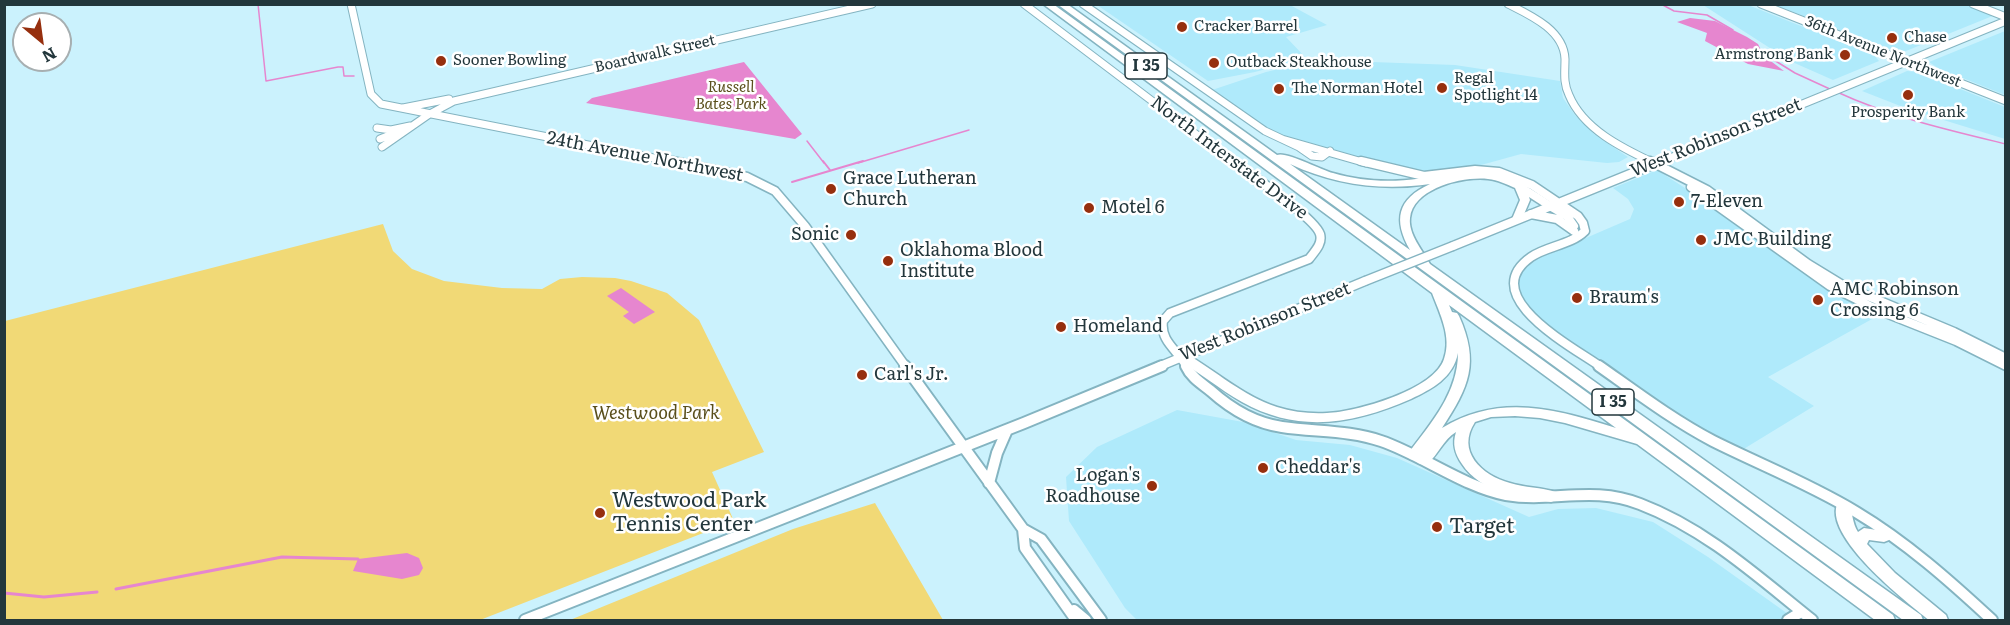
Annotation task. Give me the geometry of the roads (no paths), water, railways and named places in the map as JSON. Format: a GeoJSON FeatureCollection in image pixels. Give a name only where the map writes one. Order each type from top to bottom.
{"type":"FeatureCollection","features":[{"type":"Feature","properties":{"kind":"highway","name":"I 35"},"geometry":{"type":"LineString","coordinates":[[1047,4],[1887,621]]}},
{"type":"Feature","properties":{"kind":"highway","name":"I 35"},"geometry":{"type":"LineString","coordinates":[[1061,4],[1915,621]]}},
{"type":"Feature","properties":{"kind":"highway"},"geometry":{"type":"LineString","coordinates":[[1232,128],[1306,168],[1343,180],[1380,185],[1407,185],[1453,175]]}},
{"type":"Feature","properties":{"kind":"highway"},"geometry":{"type":"LineString","coordinates":[[1427,269],[1405,223],[1406,209],[1414,197],[1433,187],[1474,175],[1500,178],[1555,204]]}},
{"type":"Feature","properties":{"kind":"highway"},"geometry":{"type":"LineString","coordinates":[[1517,219],[1525,200],[1519,187]]}},
{"type":"Feature","properties":{"kind":"highway"},"geometry":{"type":"LineString","coordinates":[[1180,356],[1205,369],[1219,383],[1239,396],[1277,412],[1313,418],[1366,413],[1430,384],[1448,366],[1452,358],[1453,338],[1438,292]]}},
{"type":"Feature","properties":{"kind":"highway"},"geometry":{"type":"LineString","coordinates":[[1419,457],[1459,388],[1465,362],[1464,341],[1438,292]]}},
{"type":"Feature","properties":{"kind":"highway"},"geometry":{"type":"LineString","coordinates":[[1419,457],[1448,431],[1470,419],[1510,412],[1547,414],[1582,422],[1648,444]]}},
{"type":"Feature","properties":{"kind":"highway"},"geometry":{"type":"LineString","coordinates":[[1470,419],[1463,428],[1460,445],[1475,470],[1497,484],[1514,490],[1551,496]]}},
{"type":"Feature","properties":{"kind":"highway"},"geometry":{"type":"LineString","coordinates":[[1843,506],[1848,529],[1859,545],[1890,577],[1940,621]]}},
{"type":"Feature","properties":{"kind":"highway"},"geometry":{"type":"LineString","coordinates":[[1859,545],[1864,534],[1884,536]]}},
{"type":"Feature","properties":{"kind":"main road","name":"24th Avenue Northwest"},"geometry":{"type":"LineString","coordinates":[[351,4],[371,94],[381,104],[451,120],[733,173],[773,187],[791,207],[1023,530],[1041,539],[1101,621]]}},
{"type":"Feature","properties":{"kind":"main road","name":"Boardwalk Street"},"geometry":{"type":"LineString","coordinates":[[381,143],[446,104],[466,98],[872,4]]}},
{"type":"Feature","properties":{"kind":"main road","name":"North Interstate Drive"},"geometry":{"type":"LineString","coordinates":[[1024,4],[1308,218],[1320,233],[1320,244],[1309,259],[1178,309],[1165,317],[1162,334],[1180,356],[1190,375],[1215,398],[1263,423],[1297,431],[1368,438],[1419,457],[1495,493],[1515,499],[1582,492],[1629,500],[1669,515],[1708,540],[1812,621]]}},
{"type":"Feature","properties":{"kind":"main road"},"geometry":{"type":"LineString","coordinates":[[1083,4],[1256,125],[1315,157],[1324,157],[1330,151],[1421,176],[1453,175],[1478,170],[1506,173],[1526,182],[1555,204],[1578,216],[1585,226],[1583,234],[1572,235],[1526,260],[1514,272],[1512,284],[1514,296],[1530,316],[1678,422],[1713,441],[1794,478],[1856,512],[1897,539],[1934,568],[1992,621]]}},
{"type":"Feature","properties":{"kind":"main road"},"geometry":{"type":"LineString","coordinates":[[1508,4],[1542,23],[1560,42],[1564,53],[1566,87],[1571,101],[1581,115],[1597,130],[1698,192],[1830,286],[1878,310],[1956,341],[2006,366]]}},
{"type":"Feature","properties":{"kind":"main road","name":"36th Avenue Northwest"},"geometry":{"type":"LineString","coordinates":[[1761,4],[2006,101]]}},
{"type":"Feature","properties":{"kind":"main road"},"geometry":{"type":"LineString","coordinates":[[1975,4],[2006,17]]}},
{"type":"Feature","properties":{"kind":"main road","name":"West Robinson Street"},"geometry":{"type":"LineString","coordinates":[[525,621],[963,447],[1180,356],[1906,61],[2006,17]]}},
{"type":"Feature","properties":{"kind":"main road"},"geometry":{"type":"LineString","coordinates":[[397,109],[466,98]]}},
{"type":"Feature","properties":{"kind":"main road"},"geometry":{"type":"LineString","coordinates":[[451,120],[452,108],[466,98]]}},
{"type":"Feature","properties":{"kind":"main road"},"geometry":{"type":"LineString","coordinates":[[377,128],[391,130],[410,127]]}},
{"type":"Feature","properties":{"kind":"main road"},"geometry":{"type":"LineString","coordinates":[[1653,164],[1670,169],[1706,189],[1844,286],[1970,340],[2006,358]]}},
{"type":"Feature","properties":{"kind":"main road"},"geometry":{"type":"LineString","coordinates":[[1531,214],[1557,219],[1572,235]]}},
{"type":"Feature","properties":{"kind":"main road"},"geometry":{"type":"LineString","coordinates":[[989,483],[997,453],[1007,429]]}},
{"type":"Feature","properties":{"kind":"main road"},"geometry":{"type":"LineString","coordinates":[[1843,506],[1934,568]]}},
{"type":"Feature","properties":{"kind":"main road","name":"24th Avenue Northwest"},"geometry":{"type":"LineString","coordinates":[[1023,530],[1025,548],[1076,621]]}},
{"type":"Feature","properties":{"kind":"main road"},"geometry":{"type":"LineString","coordinates":[[1062,601],[1086,621]]}},
{"type":"Feature","properties":{"kind":"main road"},"geometry":{"type":"LineString","coordinates":[[1788,621],[1801,612]]}},
{"type":"Feature","properties":{"kind":"waterway"},"geometry":{"type":"LineString","coordinates":[[258,4],[266,81],[338,67],[343,67],[344,76],[354,76]]}},
{"type":"Feature","properties":{"kind":"waterway"},"geometry":{"type":"LineString","coordinates":[[1661,4],[1674,11],[1707,15],[1733,30]]}},
{"type":"Feature","properties":{"kind":"waterway"},"geometry":{"type":"LineString","coordinates":[[1761,52],[1795,73],[1832,90]]}},
{"type":"Feature","properties":{"kind":"waterway"},"geometry":{"type":"LineString","coordinates":[[1837,92],[1899,116],[2006,144]]}},
{"type":"Feature","properties":{"kind":"waterway"},"geometry":{"type":"LineString","coordinates":[[858,163],[969,130]]}},
{"type":"Feature","properties":{"kind":"waterway"},"geometry":{"type":"LineString","coordinates":[[807,141],[824,163]]}},
{"type":"Feature","properties":{"kind":"waterway"},"geometry":{"type":"LineString","coordinates":[[823,161],[830,170]]}},
{"type":"Feature","properties":{"kind":"waterway"},"geometry":{"type":"LineString","coordinates":[[792,182],[863,161]]}},
{"type":"Feature","properties":{"kind":"waterway"},"geometry":{"type":"LineString","coordinates":[[116,589],[282,557],[358,559]]}},
{"type":"Feature","properties":{"kind":"waterway"},"geometry":{"type":"LineString","coordinates":[[4,593],[44,597],[97,592]]}},
{"type":"Feature","properties":{"kind":"place","name":"Cracker Barrel"},"geometry":{"type":"Point","coordinates":[1182,27]}},
{"type":"Feature","properties":{"kind":"place","name":"Chase"},"geometry":{"type":"Point","coordinates":[1892,38]}},
{"type":"Feature","properties":{"kind":"place","name":"Armstrong Bank"},"geometry":{"type":"Point","coordinates":[1845,55]}},
{"type":"Feature","properties":{"kind":"place","name":"Sooner Bowling"},"geometry":{"type":"Point","coordinates":[441,61]}},
{"type":"Feature","properties":{"kind":"place","name":"Outback Steakhouse"},"geometry":{"type":"Point","coordinates":[1214,63]}},
{"type":"Feature","properties":{"kind":"place","name":"Regal Spotlight 14"},"geometry":{"type":"Point","coordinates":[1442,88]}},
{"type":"Feature","properties":{"kind":"place","name":"The Norman Hotel"},"geometry":{"type":"Point","coordinates":[1279,89]}},
{"type":"Feature","properties":{"kind":"place","name":"Prosperity Bank"},"geometry":{"type":"Point","coordinates":[1908,95]}},
{"type":"Feature","properties":{"kind":"place","name":"Grace Lutheran Church"},"geometry":{"type":"Point","coordinates":[831,189]}},
{"type":"Feature","properties":{"kind":"place","name":"7-Eleven"},"geometry":{"type":"Point","coordinates":[1679,202]}},
{"type":"Feature","properties":{"kind":"place","name":"Motel 6"},"geometry":{"type":"Point","coordinates":[1089,208]}},
{"type":"Feature","properties":{"kind":"place","name":"Sonic"},"geometry":{"type":"Point","coordinates":[851,235]}},
{"type":"Feature","properties":{"kind":"place","name":"JMC Building"},"geometry":{"type":"Point","coordinates":[1701,240]}},
{"type":"Feature","properties":{"kind":"place","name":"Oklahoma Blood Institute"},"geometry":{"type":"Point","coordinates":[888,261]}},
{"type":"Feature","properties":{"kind":"place","name":"Braum's"},"geometry":{"type":"Point","coordinates":[1577,298]}},
{"type":"Feature","properties":{"kind":"place","name":"AMC Robinson Crossing 6"},"geometry":{"type":"Point","coordinates":[1818,300]}},
{"type":"Feature","properties":{"kind":"place","name":"Homeland"},"geometry":{"type":"Point","coordinates":[1061,327]}},
{"type":"Feature","properties":{"kind":"place","name":"Carl's Jr."},"geometry":{"type":"Point","coordinates":[862,375]}},
{"type":"Feature","properties":{"kind":"place","name":"Cheddar's"},"geometry":{"type":"Point","coordinates":[1263,468]}},
{"type":"Feature","properties":{"kind":"place","name":"Logan's Roadhouse"},"geometry":{"type":"Point","coordinates":[1152,486]}},
{"type":"Feature","properties":{"kind":"place","name":"Westwood Park Tennis Center"},"geometry":{"type":"Point","coordinates":[600,513]}},
{"type":"Feature","properties":{"kind":"place","name":"Target"},"geometry":{"type":"Point","coordinates":[1437,527]}},
{"type":"Feature","properties":{"kind":"park label","name":"Russell Bates Park"},"geometry":{"type":"Point","coordinates":[731,96]}},
{"type":"Feature","properties":{"kind":"park label","name":"Westwood Park"},"geometry":{"type":"Point","coordinates":[656,414]}}]}
